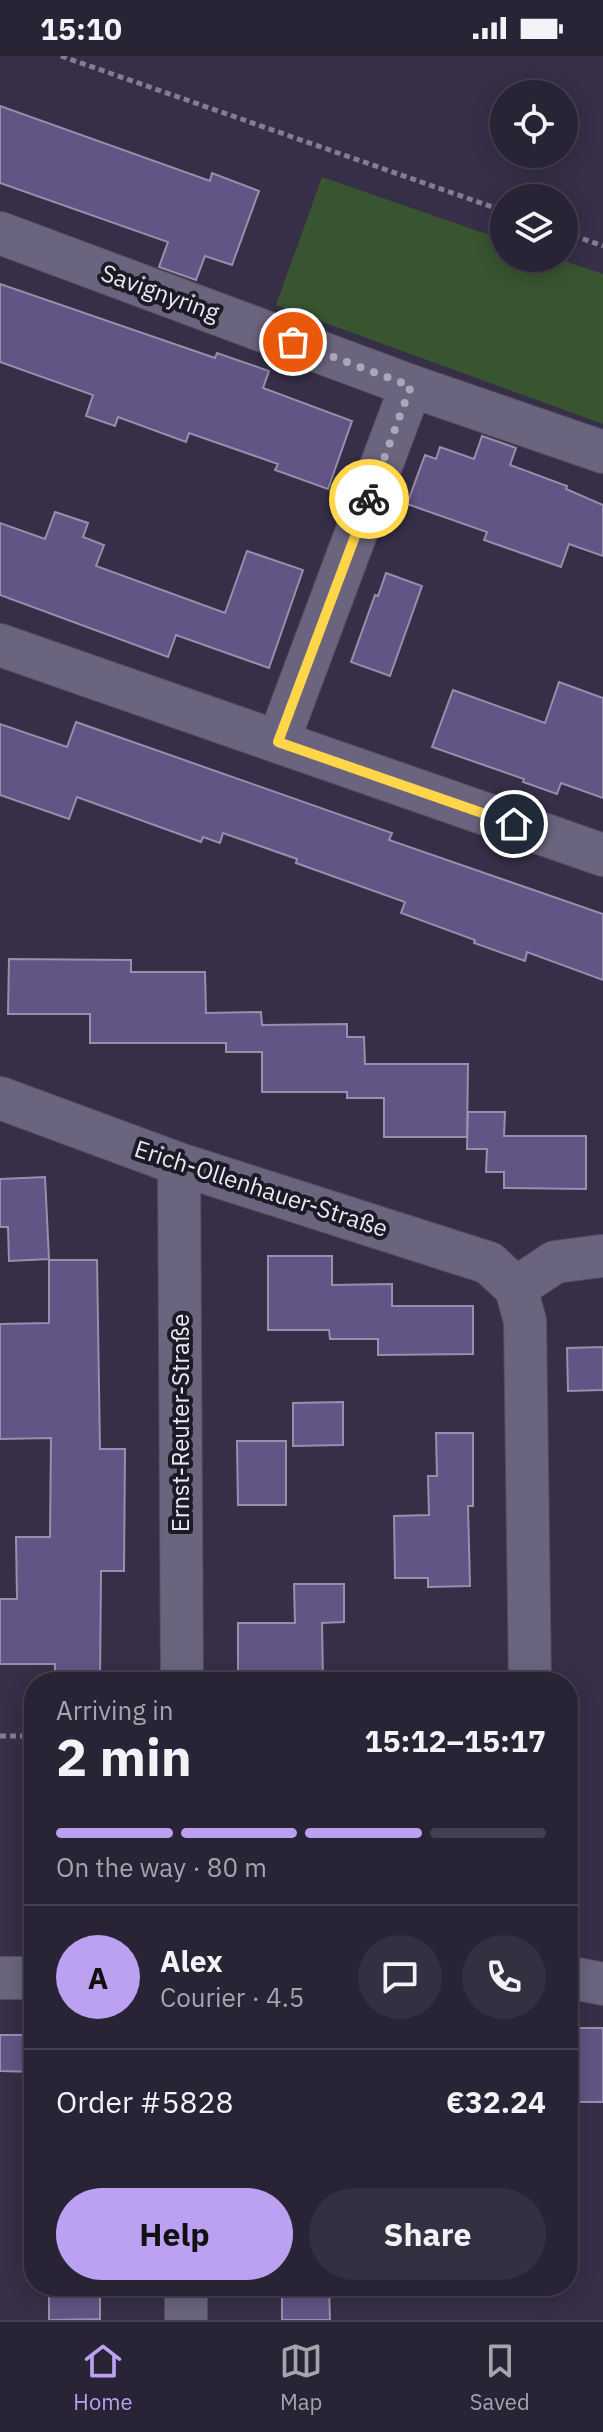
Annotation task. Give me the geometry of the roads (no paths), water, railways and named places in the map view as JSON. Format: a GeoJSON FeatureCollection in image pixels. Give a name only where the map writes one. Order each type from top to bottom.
{"type":"FeatureCollection","features":[{"type":"Feature","properties":{"kind":"street","name":"Savignyring"},"geometry":{"type":"LineString","coordinates":[[0,233],[411,386],[603,452]]}},
{"type":"Feature","properties":{"kind":"street"},"geometry":{"type":"LineString","coordinates":[[278,742],[411,386]]}},
{"type":"Feature","properties":{"kind":"street"},"geometry":{"type":"LineString","coordinates":[[0,645],[603,855]]}},
{"type":"Feature","properties":{"kind":"street","name":"Erich-Ollenhauer-Straße"},"geometry":{"type":"LineString","coordinates":[[0,1098],[179,1164],[489,1263],[516,1288]]}},
{"type":"Feature","properties":{"kind":"street","name":"Ernst-Reuter-Straße"},"geometry":{"type":"LineString","coordinates":[[179,1164],[182,1672]]}},
{"type":"Feature","properties":{"kind":"street"},"geometry":{"type":"LineString","coordinates":[[530,1672],[525,1321],[516,1288],[555,1262],[601,1256]]}},
{"type":"Feature","properties":{"kind":"street"},"geometry":{"type":"LineString","coordinates":[[0,1978],[24,1978]]}},
{"type":"Feature","properties":{"kind":"street"},"geometry":{"type":"LineString","coordinates":[[578,1979],[603,1984]]}},
{"type":"Feature","properties":{"kind":"street"},"geometry":{"type":"LineString","coordinates":[[186,2296],[186,2320]]}}]}
